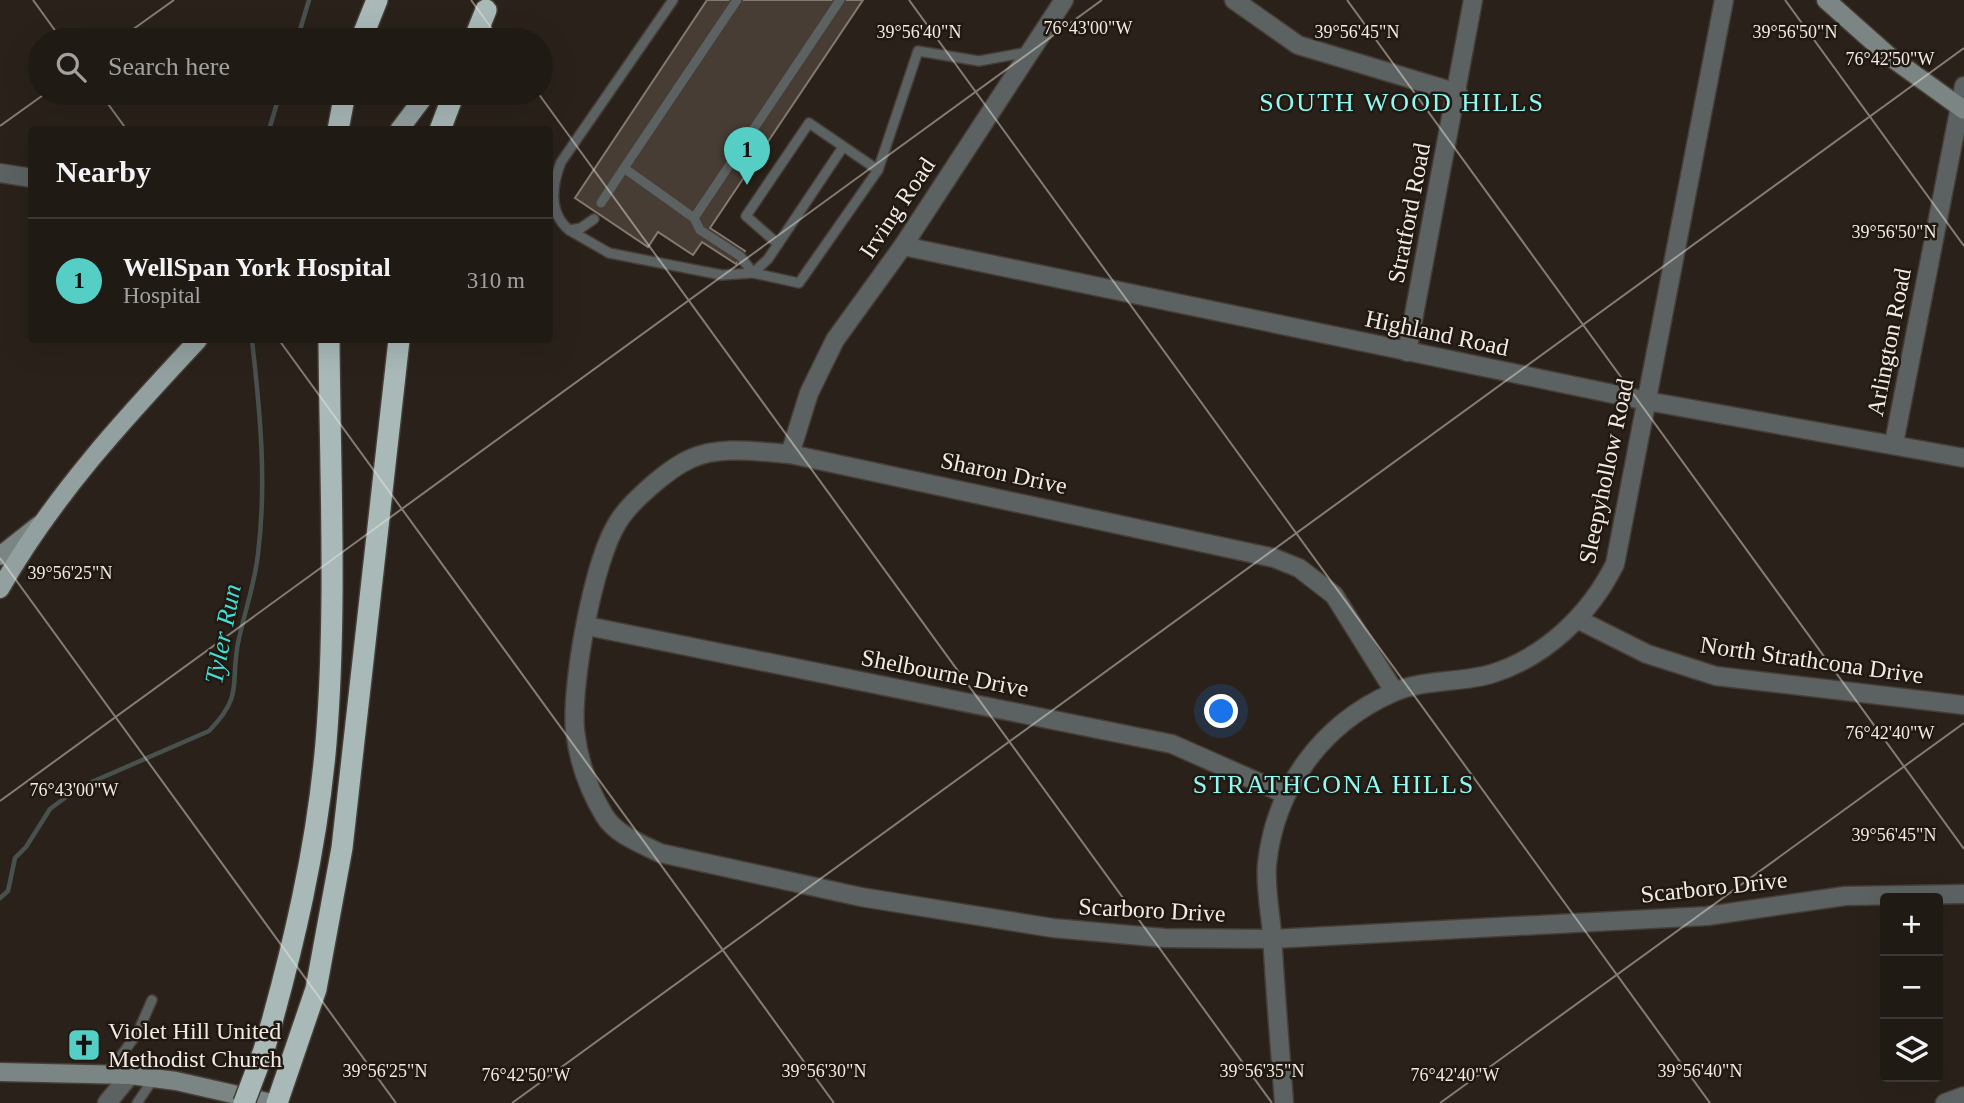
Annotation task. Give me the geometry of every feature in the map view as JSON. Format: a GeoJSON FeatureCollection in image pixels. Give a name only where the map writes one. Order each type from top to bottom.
{"type":"FeatureCollection","features":[{"type":"Feature","properties":{"kind":"highway"},"geometry":{"type":"LineString","coordinates":[[366,28],[377,0]]}},
{"type":"Feature","properties":{"kind":"highway"},"geometry":{"type":"LineString","coordinates":[[479,28],[489,5]]}},
{"type":"Feature","properties":{"kind":"highway"},"geometry":{"type":"LineString","coordinates":[[339,126],[343,105]]}},
{"type":"Feature","properties":{"kind":"highway"},"geometry":{"type":"LineString","coordinates":[[442,126],[449,105]]}},
{"type":"Feature","properties":{"kind":"highway"},"geometry":{"type":"LineString","coordinates":[[244,1103],[264,1049],[301,908],[316,825],[326,742],[331,576],[329,343]]}},
{"type":"Feature","properties":{"kind":"highway"},"geometry":{"type":"LineString","coordinates":[[275,1103],[295,1054],[316,989],[342,848],[398,343]]}},
{"type":"Feature","properties":{"kind":"main road"},"geometry":{"type":"LineString","coordinates":[[473,28],[489,5]]}},
{"type":"Feature","properties":{"kind":"main road"},"geometry":{"type":"LineString","coordinates":[[402,126],[418,105]]}},
{"type":"Feature","properties":{"kind":"main road"},"geometry":{"type":"LineString","coordinates":[[0,589],[38,525],[94,454],[195,343]]}},
{"type":"Feature","properties":{"kind":"street","name":"Irving Road"},"geometry":{"type":"LineString","coordinates":[[790,454],[809,393],[835,340],[903,246],[1064,0]]}},
{"type":"Feature","properties":{"kind":"street"},"geometry":{"type":"LineString","coordinates":[[1234,0],[1298,45],[1458,93]]}},
{"type":"Feature","properties":{"kind":"street","name":"Stratford Road"},"geometry":{"type":"LineString","coordinates":[[1408,352],[1458,93],[1473,0]]}},
{"type":"Feature","properties":{"kind":"street","name":"Sleepyhollow Road"},"geometry":{"type":"LineString","coordinates":[[1284,1103],[1267,865],[1285,794],[1319,744],[1362,710],[1394,691],[1492,674],[1538,651],[1579,620],[1603,587],[1615,564],[1724,0]]}},
{"type":"Feature","properties":{"kind":"street"},"geometry":{"type":"LineString","coordinates":[[1826,0],[1889,56],[1961,108]]}},
{"type":"Feature","properties":{"kind":"street","name":"Arlington Road"},"geometry":{"type":"LineString","coordinates":[[1894,443],[1964,86]]}},
{"type":"Feature","properties":{"kind":"street"},"geometry":{"type":"LineString","coordinates":[[0,173],[28,177]]}},
{"type":"Feature","properties":{"kind":"street","name":"Highland Road"},"geometry":{"type":"LineString","coordinates":[[903,246],[1647,401],[1894,443],[1964,458]]}},
{"type":"Feature","properties":{"kind":"street","name":"Sharon Drive"},"geometry":{"type":"LineString","coordinates":[[598,574],[618,522],[659,480],[690,459],[720,451],[790,454],[1274,558],[1299,568],[1334,595],[1394,691]]}},
{"type":"Feature","properties":{"kind":"street"},"geometry":{"type":"LineString","coordinates":[[0,556],[38,525]]}},
{"type":"Feature","properties":{"kind":"street","name":"Scarboro Drive"},"geometry":{"type":"LineString","coordinates":[[598,574],[576,693],[575,729],[581,764],[605,817],[630,839],[660,853],[861,897],[1039,926],[1164,939],[1272,939],[1707,916],[1845,896],[1964,894]]}},
{"type":"Feature","properties":{"kind":"street","name":"North Strathcona Drive"},"geometry":{"type":"LineString","coordinates":[[1579,620],[1647,654],[1716,676],[1964,705]]}},
{"type":"Feature","properties":{"kind":"street","name":"Shelbourne Drive"},"geometry":{"type":"LineString","coordinates":[[587,626],[1172,744],[1285,794]]}},
{"type":"Feature","properties":{"kind":"street"},"geometry":{"type":"LineString","coordinates":[[0,1072],[130,1075],[275,1103]]}},
{"type":"Feature","properties":{"kind":"street"},"geometry":{"type":"LineString","coordinates":[[107,1103],[130,1075]]}},
{"type":"Feature","properties":{"kind":"street"},"geometry":{"type":"LineString","coordinates":[[1945,1103],[1964,1096]]}},
{"type":"Feature","properties":{"kind":"lane"},"geometry":{"type":"LineString","coordinates":[[553,182],[561,162],[673,0]]}},
{"type":"Feature","properties":{"kind":"lane"},"geometry":{"type":"LineString","coordinates":[[601,203],[737,0]]}},
{"type":"Feature","properties":{"kind":"lane"},"geometry":{"type":"LineString","coordinates":[[694,218],[840,0]]}},
{"type":"Feature","properties":{"kind":"lane"},"geometry":{"type":"LineString","coordinates":[[553,193],[556,216],[569,230],[610,253],[722,275],[753,273],[799,283],[878,170],[918,51],[979,61],[1031,52]]}},
{"type":"Feature","properties":{"kind":"lane"},"geometry":{"type":"LineString","coordinates":[[778,244],[746,216],[809,123],[878,170]]}},
{"type":"Feature","properties":{"kind":"lane"},"geometry":{"type":"LineString","coordinates":[[753,273],[778,244],[843,147]]}},
{"type":"Feature","properties":{"kind":"lane"},"geometry":{"type":"LineString","coordinates":[[624,168],[694,218],[700,230],[740,256],[753,273]]}},
{"type":"Feature","properties":{"kind":"lane"},"geometry":{"type":"LineString","coordinates":[[569,230],[581,228],[594,219]]}},
{"type":"Feature","properties":{"kind":"lane"},"geometry":{"type":"LineString","coordinates":[[106,1075],[136,1034],[152,1000]]}},
{"type":"Feature","properties":{"kind":"lane"},"geometry":{"type":"LineString","coordinates":[[137,1103],[154,1078]]}},
{"type":"Feature","properties":{"kind":"building"},"geometry":{"type":"Polygon","coordinates":[[[707,0],[863,0],[710,228],[745,251],[736,264],[702,242],[693,255],[658,232],[648,247],[575,198],[707,0]]]}},
{"type":"Feature","properties":{"kind":"building","name":"Violet Hill United Methodist Church"},"geometry":{"type":"Polygon","coordinates":[[[75,1034],[94,1036],[92,1056],[73,1054],[75,1034]]]}},
{"type":"Feature","properties":{"kind":"waterway","name":"Tyler Run"},"geometry":{"type":"LineString","coordinates":[[301,28],[309,0]]}},
{"type":"Feature","properties":{"kind":"waterway","name":"Tyler Run"},"geometry":{"type":"LineString","coordinates":[[270,126],[276,105]]}},
{"type":"Feature","properties":{"kind":"waterway","name":"Tyler Run"},"geometry":{"type":"LineString","coordinates":[[0,898],[8,891],[15,858],[26,847],[50,809],[78,788],[209,731],[227,708],[234,689],[238,643],[254,576],[261,527],[261,447],[252,343]]}},
{"type":"Feature","properties":{"kind":"place","name":"WellSpan York Hospital"},"geometry":{"type":"Point","coordinates":[747,185]}},
{"type":"Feature","properties":{"kind":"place","name":"Violet Hill United Methodist Church"},"geometry":{"type":"Point","coordinates":[84,1045]}},
{"type":"Feature","properties":{"kind":"district","name":"SOUTH WOOD HILLS"},"geometry":{"type":"Point","coordinates":[1402,102]}},
{"type":"Feature","properties":{"kind":"district","name":"STRATHCONA HILLS"},"geometry":{"type":"Point","coordinates":[1334,784]}}]}
